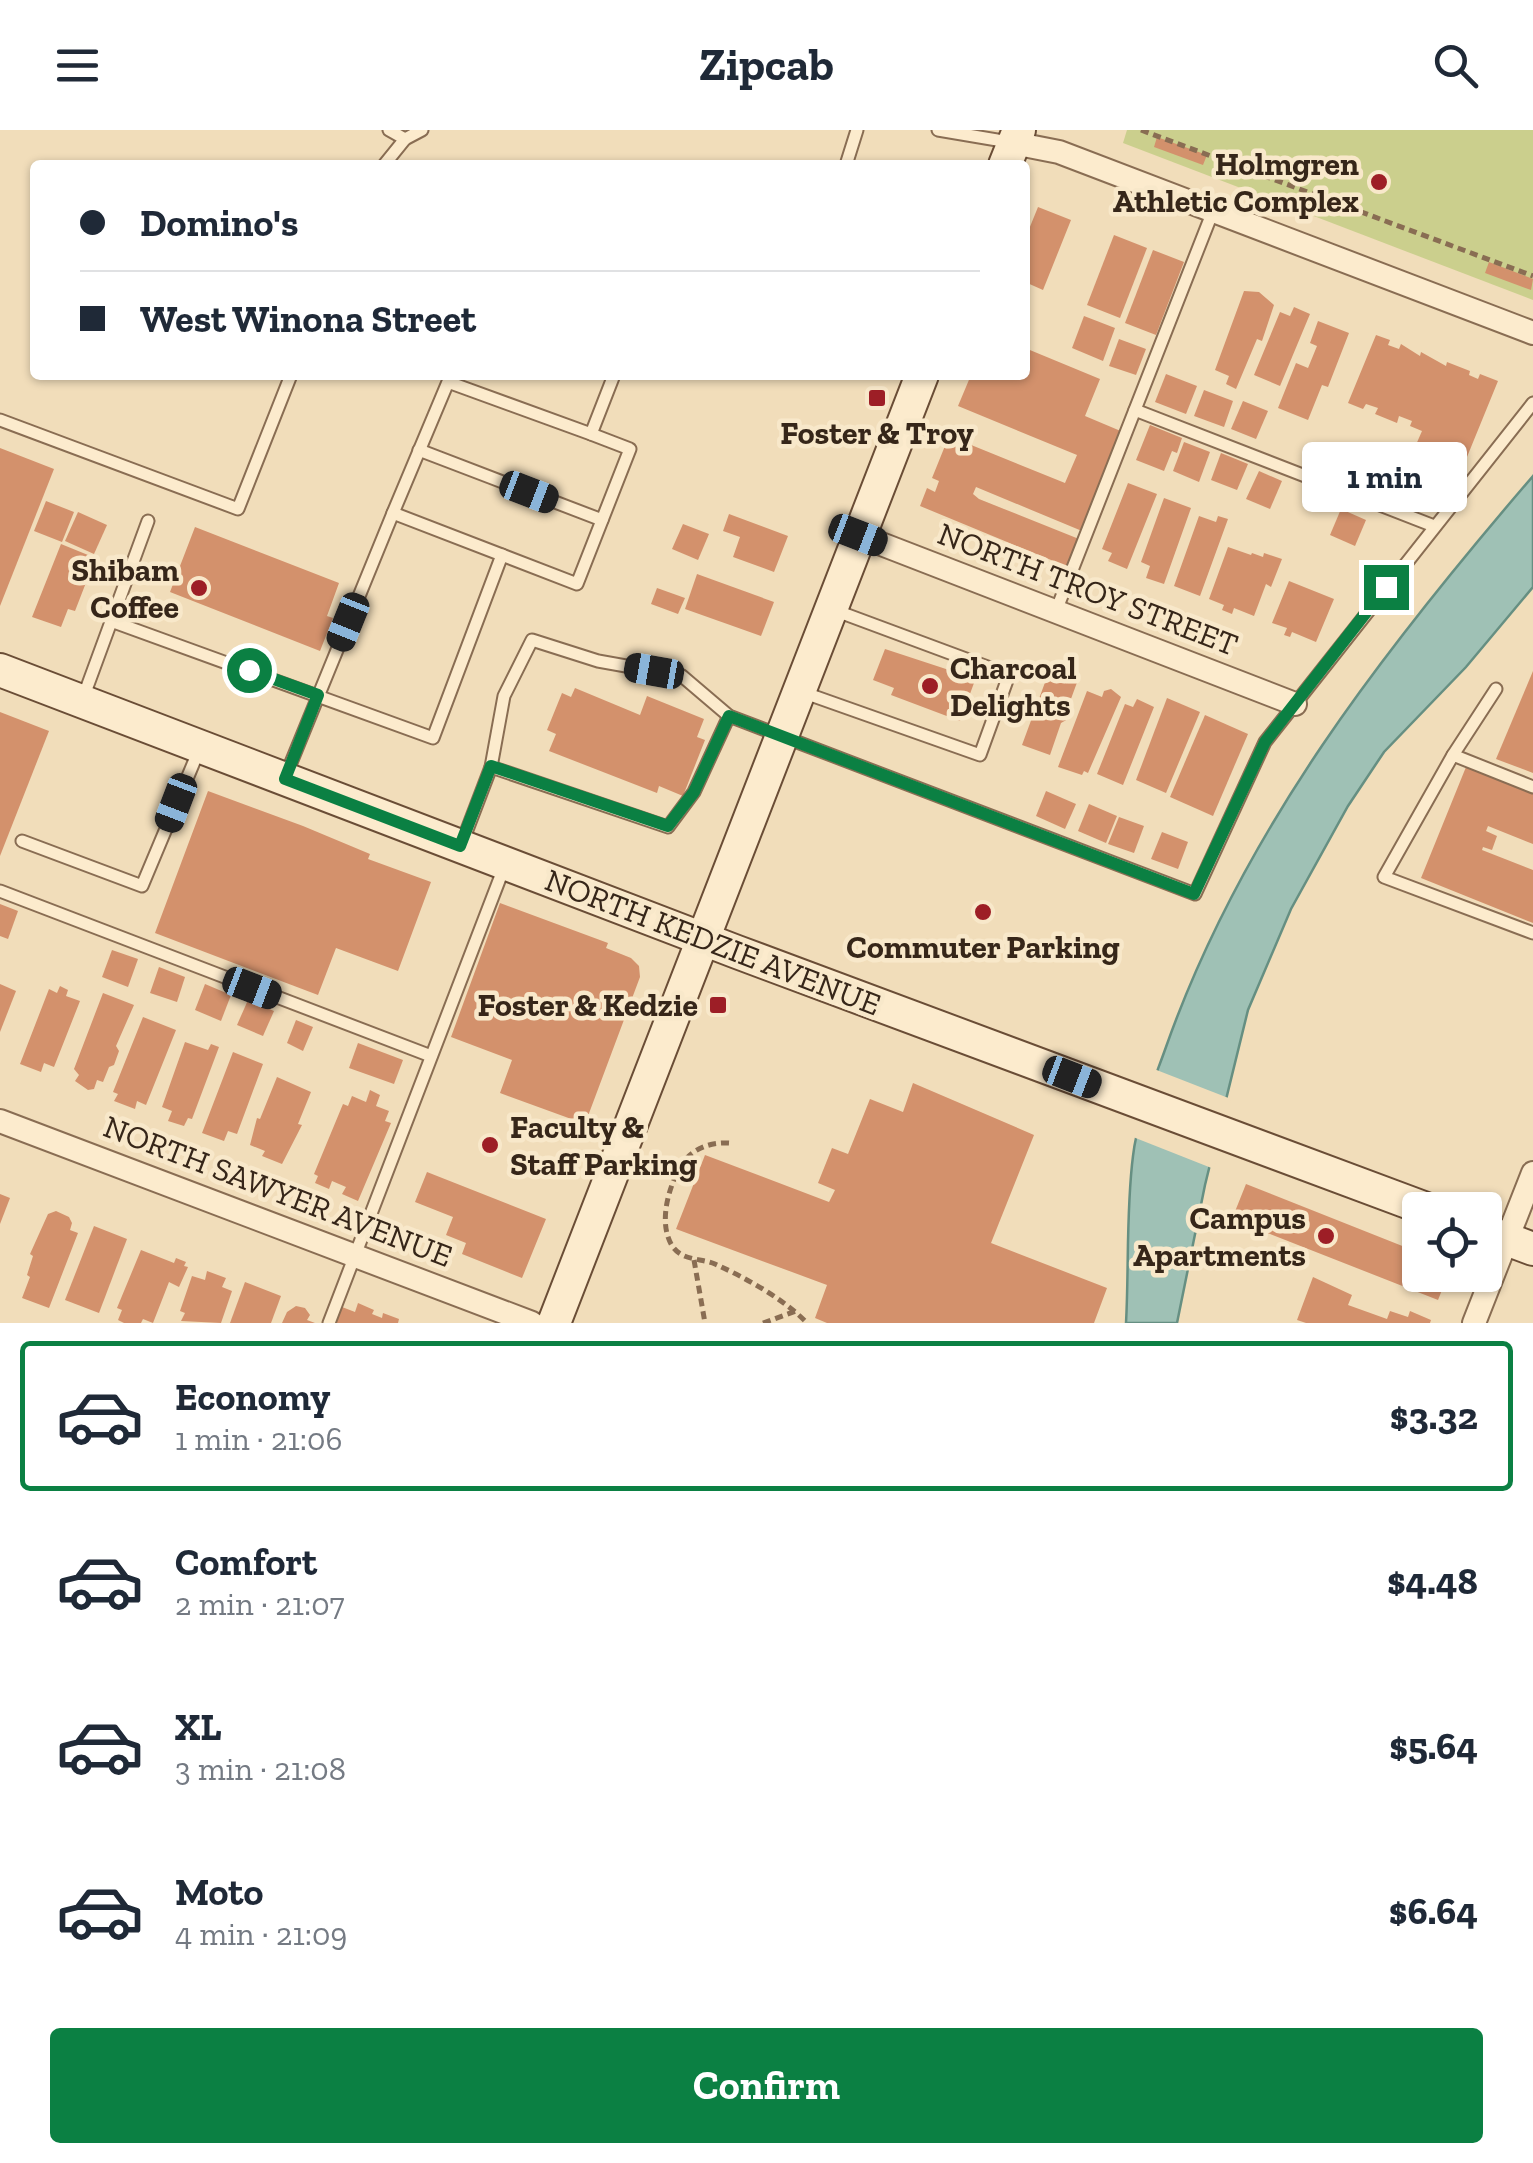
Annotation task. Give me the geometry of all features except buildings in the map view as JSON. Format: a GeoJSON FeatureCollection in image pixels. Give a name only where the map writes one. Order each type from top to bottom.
{"type":"FeatureCollection","features":[{"type":"Feature","properties":{"kind":"main road"},"geometry":{"type":"LineString","coordinates":[[554,1323],[920,380]]}},
{"type":"Feature","properties":{"kind":"main road","name":"NORTH KEDZIE AVENUE"},"geometry":{"type":"LineString","coordinates":[[0,670],[702,939],[1402,1200]]}},
{"type":"Feature","properties":{"kind":"street"},"geometry":{"type":"LineString","coordinates":[[1012,146],[1059,152],[1533,333]]}},
{"type":"Feature","properties":{"kind":"street","name":"NORTH TROY STREET"},"geometry":{"type":"LineString","coordinates":[[858,535],[1295,704]]}},
{"type":"Feature","properties":{"kind":"street","name":"NORTH SAWYER AVENUE"},"geometry":{"type":"LineString","coordinates":[[0,1120],[532,1323]]}},
{"type":"Feature","properties":{"kind":"street"},"geometry":{"type":"LineString","coordinates":[[1474,1323],[1533,1173]]}},
{"type":"Feature","properties":{"kind":"lane"},"geometry":{"type":"LineString","coordinates":[[389,130],[406,140]]}},
{"type":"Feature","properties":{"kind":"lane"},"geometry":{"type":"LineString","coordinates":[[388,160],[406,140],[422,130]]}},
{"type":"Feature","properties":{"kind":"lane"},"geometry":{"type":"LineString","coordinates":[[848,160],[857,130]]}},
{"type":"Feature","properties":{"kind":"lane"},"geometry":{"type":"LineString","coordinates":[[938,130],[1012,146]]}},
{"type":"Feature","properties":{"kind":"lane"},"geometry":{"type":"LineString","coordinates":[[1056,611],[1213,211]]}},
{"type":"Feature","properties":{"kind":"lane"},"geometry":{"type":"LineString","coordinates":[[0,420],[238,509],[289,380]]}},
{"type":"Feature","properties":{"kind":"lane"},"geometry":{"type":"LineString","coordinates":[[591,434],[612,380]]}},
{"type":"Feature","properties":{"kind":"lane"},"geometry":{"type":"LineString","coordinates":[[285,779],[393,512],[448,382],[630,450],[577,584],[393,512]]}},
{"type":"Feature","properties":{"kind":"lane"},"geometry":{"type":"LineString","coordinates":[[460,846],[491,766],[504,696],[532,640],[598,661],[682,676],[729,716],[1194,894],[1265,742],[1533,403]]}},
{"type":"Feature","properties":{"kind":"lane"},"geometry":{"type":"LineString","coordinates":[[1135,410],[1434,526]]}},
{"type":"Feature","properties":{"kind":"lane"},"geometry":{"type":"LineString","coordinates":[[419,450],[602,520]]}},
{"type":"Feature","properties":{"kind":"lane"},"geometry":{"type":"LineString","coordinates":[[82,702],[148,521]]}},
{"type":"Feature","properties":{"kind":"lane"},"geometry":{"type":"LineString","coordinates":[[111,621],[433,738],[502,556]]}},
{"type":"Feature","properties":{"kind":"lane"},"geometry":{"type":"LineString","coordinates":[[798,691],[980,756],[1009,675],[830,608]]}},
{"type":"Feature","properties":{"kind":"lane"},"geometry":{"type":"LineString","coordinates":[[1496,689],[1453,755],[1384,877],[1533,934]]}},
{"type":"Feature","properties":{"kind":"lane"},"geometry":{"type":"LineString","coordinates":[[491,766],[668,826],[694,792],[729,716]]}},
{"type":"Feature","properties":{"kind":"lane"},"geometry":{"type":"LineString","coordinates":[[22,841],[142,886],[200,747]]}},
{"type":"Feature","properties":{"kind":"lane"},"geometry":{"type":"LineString","coordinates":[[1453,755],[1533,787]]}},
{"type":"Feature","properties":{"kind":"lane"},"geometry":{"type":"LineString","coordinates":[[328,1323],[506,864]]}},
{"type":"Feature","properties":{"kind":"lane"},"geometry":{"type":"LineString","coordinates":[[0,892],[431,1056]]}},
{"type":"Feature","properties":{"kind":"path"},"geometry":{"type":"LineString","coordinates":[[1141,130],[1533,276]]}},
{"type":"Feature","properties":{"kind":"path"},"geometry":{"type":"LineString","coordinates":[[730,1143],[714,1142],[695,1150],[683,1162],[672,1185],[666,1227],[672,1246],[694,1260],[711,1262],[796,1311],[808,1323]]}},
{"type":"Feature","properties":{"kind":"path"},"geometry":{"type":"LineString","coordinates":[[694,1260],[705,1323]]}},
{"type":"Feature","properties":{"kind":"path"},"geometry":{"type":"LineString","coordinates":[[763,1323],[796,1311]]}},
{"type":"Feature","properties":{"kind":"green space","name":"Holmgren Athletic Complex"},"geometry":{"type":"Polygon","coordinates":[[[1127,130],[1533,130],[1533,300],[1123,143],[1127,130]]]}},
{"type":"Feature","properties":{"kind":"water"},"geometry":{"type":"Polygon","coordinates":[[[1533,476],[1533,587],[1466,667],[1384,752],[1348,806],[1291,909],[1248,1010],[1205,1185],[1177,1323],[1126,1323],[1129,1197],[1135,1142],[1151,1087],[1198,968],[1235,891],[1276,817],[1372,675],[1533,476]]]}},
{"type":"Feature","properties":{"kind":"pier"},"geometry":{"type":"Polygon","coordinates":[[[1154,1069],[1231,1099],[1214,1169],[1133,1137],[1154,1069]]]}},
{"type":"Feature","properties":{"kind":"place","name":"Holmgren Athletic Complex"},"geometry":{"type":"Point","coordinates":[1379,182]}},
{"type":"Feature","properties":{"kind":"place","name":"Foster & Troy"},"geometry":{"type":"Point","coordinates":[877,398]}},
{"type":"Feature","properties":{"kind":"place","name":"Shibam Coffee"},"geometry":{"type":"Point","coordinates":[199,588]}},
{"type":"Feature","properties":{"kind":"place","name":"Charcoal Delights"},"geometry":{"type":"Point","coordinates":[930,686]}},
{"type":"Feature","properties":{"kind":"place","name":"Commuter Parking"},"geometry":{"type":"Point","coordinates":[983,912]}},
{"type":"Feature","properties":{"kind":"place","name":"Foster & Kedzie"},"geometry":{"type":"Point","coordinates":[718,1005]}},
{"type":"Feature","properties":{"kind":"place","name":"Faculty & Staff Parking"},"geometry":{"type":"Point","coordinates":[490,1145]}},
{"type":"Feature","properties":{"kind":"place","name":"Campus Apartments"},"geometry":{"type":"Point","coordinates":[1326,1236]}},
{"type":"Feature","properties":{"kind":"route"},"geometry":{"type":"LineString","coordinates":[[249,670],[318,695],[285,779],[460,846],[491,766],[668,826],[694,792],[729,716],[1194,894],[1265,742],[1386,587]]}}]}
